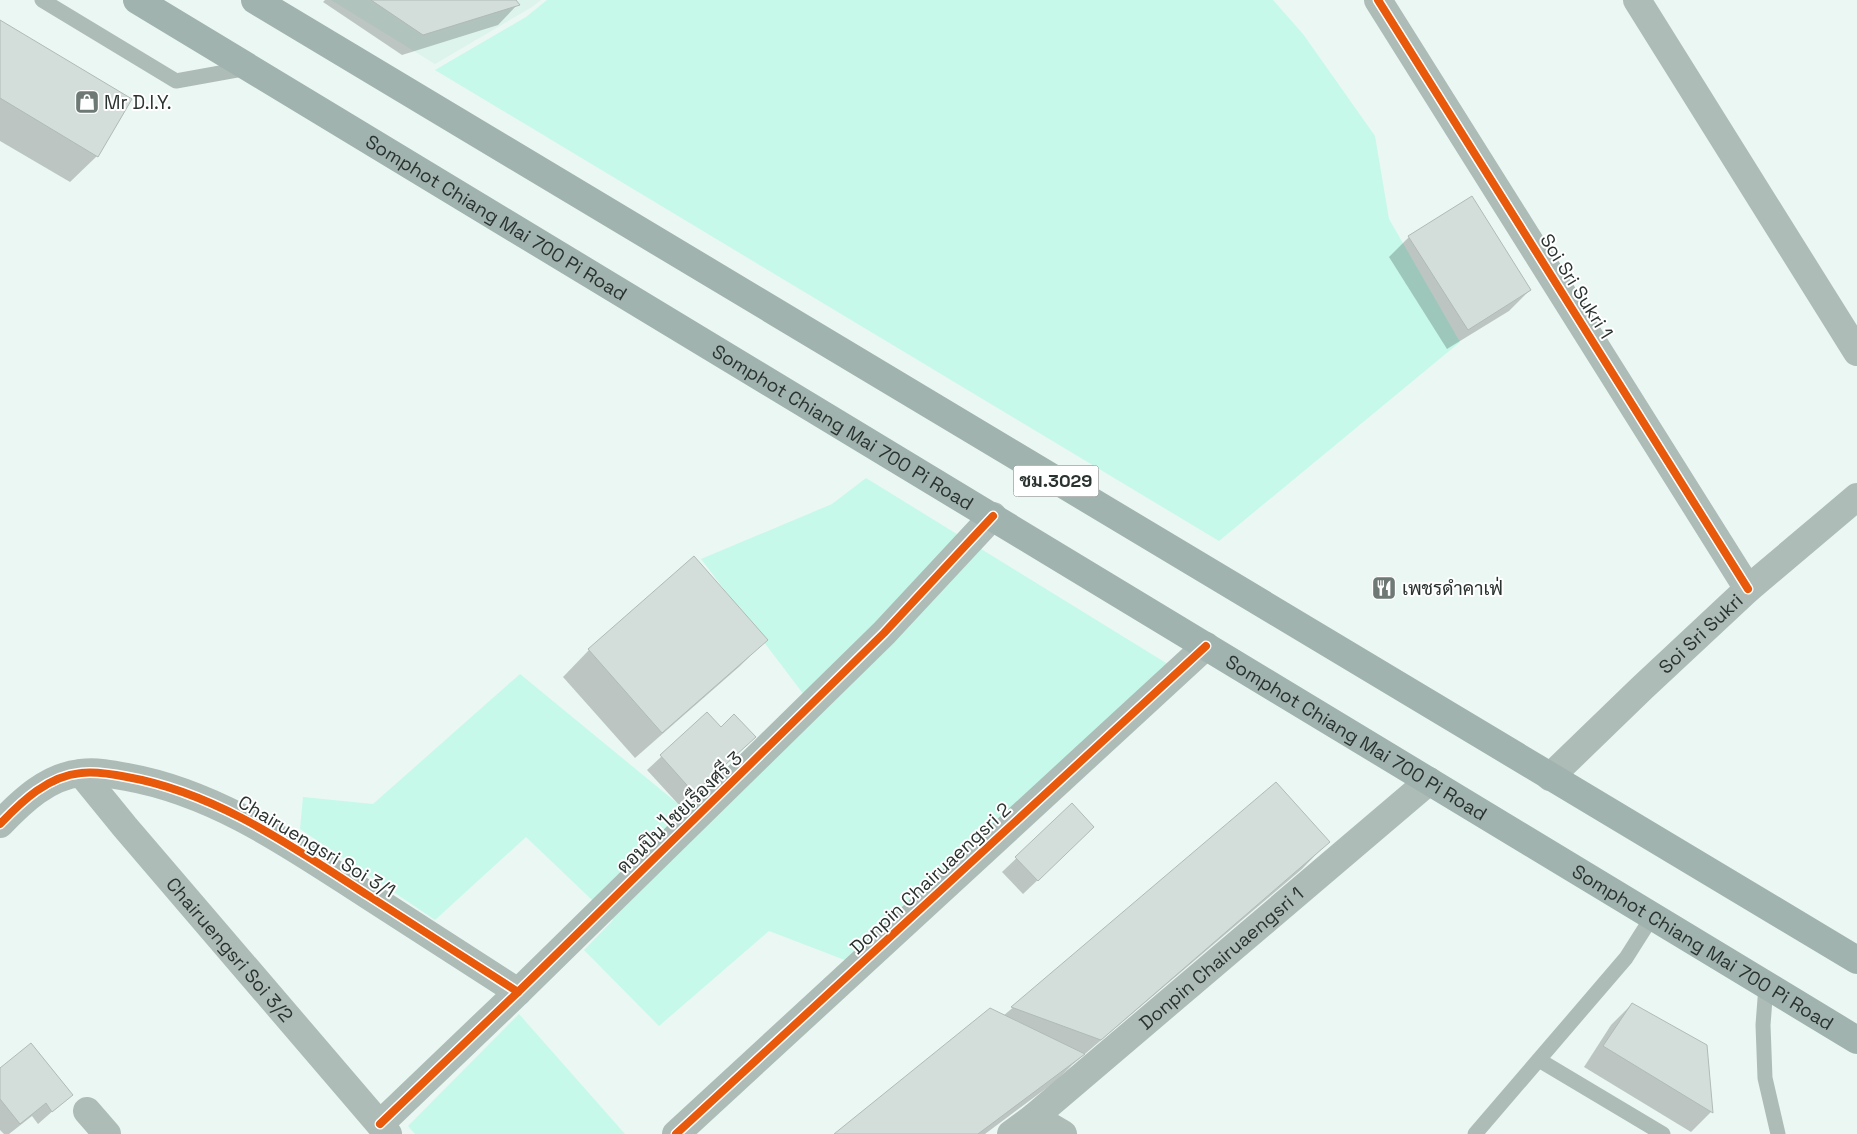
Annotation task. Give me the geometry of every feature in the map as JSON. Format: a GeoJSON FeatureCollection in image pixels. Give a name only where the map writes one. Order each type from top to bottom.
{"type":"FeatureCollection","features":[{"type":"Feature","properties":{"kind":"main road","name":"Somphot Chiang Mai 700 Pi Road"},"geometry":{"type":"LineString","coordinates":[[137,0],[1857,1040]]}},
{"type":"Feature","properties":{"kind":"main road","name":"ชม.3029"},"geometry":{"type":"LineString","coordinates":[[255,0],[286,8],[1550,777],[1857,960]]}},
{"type":"Feature","properties":{"kind":"street","name":"Soi Sri Sukri 1"},"geometry":{"type":"LineString","coordinates":[[1378,0],[1748,589]]}},
{"type":"Feature","properties":{"kind":"street"},"geometry":{"type":"LineString","coordinates":[[1637,0],[1857,352]]}},
{"type":"Feature","properties":{"kind":"street","name":"Soi Sri Sukri"},"geometry":{"type":"LineString","coordinates":[[1550,777],[1748,589],[1857,497]]}},
{"type":"Feature","properties":{"kind":"street","name":"ดอนปิน ไชยเรืองศรี 3"},"geometry":{"type":"LineString","coordinates":[[384,1129],[518,992],[884,633],[992,516]]}},
{"type":"Feature","properties":{"kind":"street","name":"Donpin Chairuaengsri 2"},"geometry":{"type":"LineString","coordinates":[[676,1134],[1206,646]]}},
{"type":"Feature","properties":{"kind":"street","name":"Chairuengsri Soi 3/1"},"geometry":{"type":"LineString","coordinates":[[0,824],[16,807],[37,790],[61,777],[81,773],[108,774],[144,780],[182,791],[219,805],[302,853],[518,992]]}},
{"type":"Feature","properties":{"kind":"street","name":"Chairuengsri Soi 3/2"},"geometry":{"type":"LineString","coordinates":[[81,773],[384,1129]]}},
{"type":"Feature","properties":{"kind":"street","name":"Donpin Chairuaengsri 1"},"geometry":{"type":"LineString","coordinates":[[1011,1134],[1034,1117],[1429,781]]}},
{"type":"Feature","properties":{"kind":"street"},"geometry":{"type":"LineString","coordinates":[[87,1110],[107,1134]]}},
{"type":"Feature","properties":{"kind":"street"},"geometry":{"type":"LineString","coordinates":[[1034,1117],[1063,1134]]}},
{"type":"Feature","properties":{"kind":"lane"},"geometry":{"type":"LineString","coordinates":[[42,0],[176,81],[250,67]]}},
{"type":"Feature","properties":{"kind":"lane"},"geometry":{"type":"LineString","coordinates":[[1476,1134],[1626,958],[1652,917]]}},
{"type":"Feature","properties":{"kind":"lane"},"geometry":{"type":"LineString","coordinates":[[1766,986],[1763,1024],[1765,1078],[1778,1134]]}},
{"type":"Feature","properties":{"kind":"lane"},"geometry":{"type":"LineString","coordinates":[[1539,1060],[1663,1134]]}},
{"type":"Feature","properties":{"kind":"shaded area"},"geometry":{"type":"Polygon","coordinates":[[[331,0],[541,0],[435,64],[331,0]]]}},
{"type":"Feature","properties":{"kind":"green space"},"geometry":{"type":"Polygon","coordinates":[[[547,0],[1273,0],[1303,34],[1375,136],[1389,219],[1460,342],[1219,541],[435,70],[526,17],[547,0]]]}},
{"type":"Feature","properties":{"kind":"green space"},"geometry":{"type":"Polygon","coordinates":[[[866,478],[1171,666],[850,962],[769,931],[659,1026],[584,950],[613,920],[526,837],[435,920],[300,829],[303,797],[373,804],[520,674],[705,826],[817,712],[701,559],[832,504],[866,478]]]}},
{"type":"Feature","properties":{"kind":"green space"},"geometry":{"type":"Polygon","coordinates":[[[519,1014],[625,1134],[415,1134],[408,1126],[519,1014]]]}},
{"type":"Feature","properties":{"kind":"building"},"geometry":{"type":"Polygon","coordinates":[[[371,0],[516,0],[520,5],[423,35],[371,0]]]}},
{"type":"Feature","properties":{"kind":"building"},"geometry":{"type":"Polygon","coordinates":[[[0,20],[132,99],[98,157],[0,98],[0,20]]]}},
{"type":"Feature","properties":{"kind":"building"},"geometry":{"type":"Polygon","coordinates":[[[1472,196],[1531,290],[1468,330],[1408,236],[1472,196]]]}},
{"type":"Feature","properties":{"kind":"building"},"geometry":{"type":"Polygon","coordinates":[[[694,556],[768,640],[662,733],[588,649],[694,556]]]}},
{"type":"Feature","properties":{"kind":"building"},"geometry":{"type":"Polygon","coordinates":[[[707,712],[721,727],[734,714],[756,737],[694,793],[660,755],[707,712]]]}},
{"type":"Feature","properties":{"kind":"building"},"geometry":{"type":"Polygon","coordinates":[[[1276,782],[1330,842],[1101,1040],[1011,1007],[1276,782]]]}},
{"type":"Feature","properties":{"kind":"building"},"geometry":{"type":"Polygon","coordinates":[[[1072,803],[1094,827],[1038,881],[1015,857],[1072,803]]]}},
{"type":"Feature","properties":{"kind":"building"},"geometry":{"type":"Polygon","coordinates":[[[1632,1003],[1707,1045],[1713,1113],[1603,1046],[1632,1003]]]}},
{"type":"Feature","properties":{"kind":"building"},"geometry":{"type":"Polygon","coordinates":[[[990,1008],[1085,1054],[978,1134],[834,1134],[990,1008]]]}},
{"type":"Feature","properties":{"kind":"building"},"geometry":{"type":"Polygon","coordinates":[[[31,1043],[73,1095],[52,1112],[46,1103],[20,1124],[0,1099],[0,1068],[31,1043]]]}},
{"type":"Feature","properties":{"kind":"cycle path"},"geometry":{"type":"LineString","coordinates":[[1378,0],[1748,589]]}},
{"type":"Feature","properties":{"kind":"cycle path"},"geometry":{"type":"LineString","coordinates":[[380,1124],[518,992],[884,633],[993,516]]}},
{"type":"Feature","properties":{"kind":"cycle path"},"geometry":{"type":"LineString","coordinates":[[676,1134],[1206,646]]}},
{"type":"Feature","properties":{"kind":"cycle path"},"geometry":{"type":"LineString","coordinates":[[0,824],[17,807],[47,784],[69,775],[87,772],[127,777],[192,795],[253,824],[283,841],[518,992]]}},
{"type":"Feature","properties":{"kind":"place","name":"Mr D.I.Y."},"geometry":{"type":"Point","coordinates":[87,102]}},
{"type":"Feature","properties":{"kind":"place","name":"เพชรดำคาเฟ่"},"geometry":{"type":"Point","coordinates":[1384,588]}}]}
